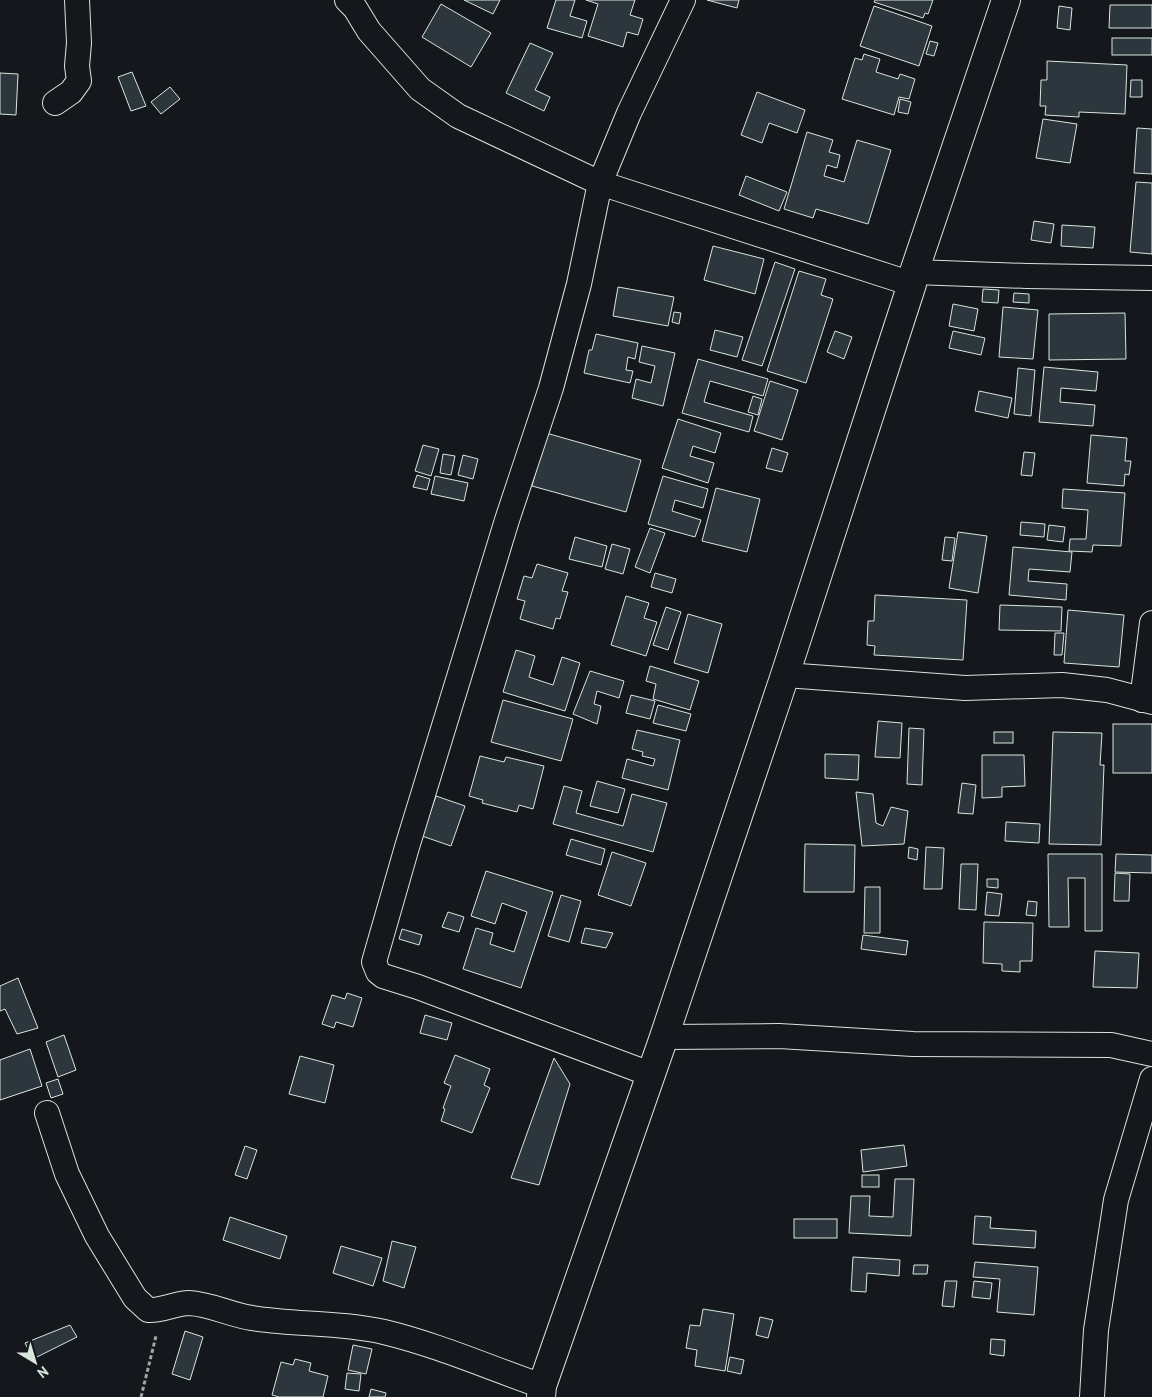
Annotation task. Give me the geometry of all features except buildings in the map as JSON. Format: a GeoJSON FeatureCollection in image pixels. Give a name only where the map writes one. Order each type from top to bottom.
{"type":"FeatureCollection","features":[{"type":"Feature","properties":{"kind":"street"},"geometry":{"type":"LineString","coordinates":[[55,103],[71,92],[79,81],[77,66],[79,43],[78,0]]}},
{"type":"Feature","properties":{"kind":"street"},"geometry":{"type":"LineString","coordinates":[[650,1074],[418,987],[383,976],[378,972],[374,962],[407,847],[507,520],[554,380],[574,302],[600,183],[629,113],[683,0]]}},
{"type":"Feature","properties":{"kind":"street"},"geometry":{"type":"LineString","coordinates":[[47,1113],[67,1174],[97,1236],[135,1298],[148,1310],[155,1310],[175,1304],[201,1304],[252,1318],[303,1324],[350,1326],[384,1332],[443,1351],[541,1392],[664,1038],[1006,0]]}},
{"type":"Feature","properties":{"kind":"street"},"geometry":{"type":"LineString","coordinates":[[355,3],[375,38],[420,89],[458,116],[600,183],[913,278],[1027,276],[1152,278]]}},
{"type":"Feature","properties":{"kind":"street"},"geometry":{"type":"LineString","coordinates":[[785,675],[965,688],[1062,685],[1107,690],[1147,701],[1152,623]]}},
{"type":"Feature","properties":{"kind":"street"},"geometry":{"type":"LineString","coordinates":[[664,1038],[779,1036],[913,1044],[1110,1045],[1152,1054]]}},
{"type":"Feature","properties":{"kind":"street"},"geometry":{"type":"LineString","coordinates":[[1092,1397],[1096,1330],[1116,1200],[1152,1079]]}},
{"type":"Feature","properties":{"kind":"path"},"geometry":{"type":"LineString","coordinates":[[141,1397],[157,1332],[155,1310]]}}]}
